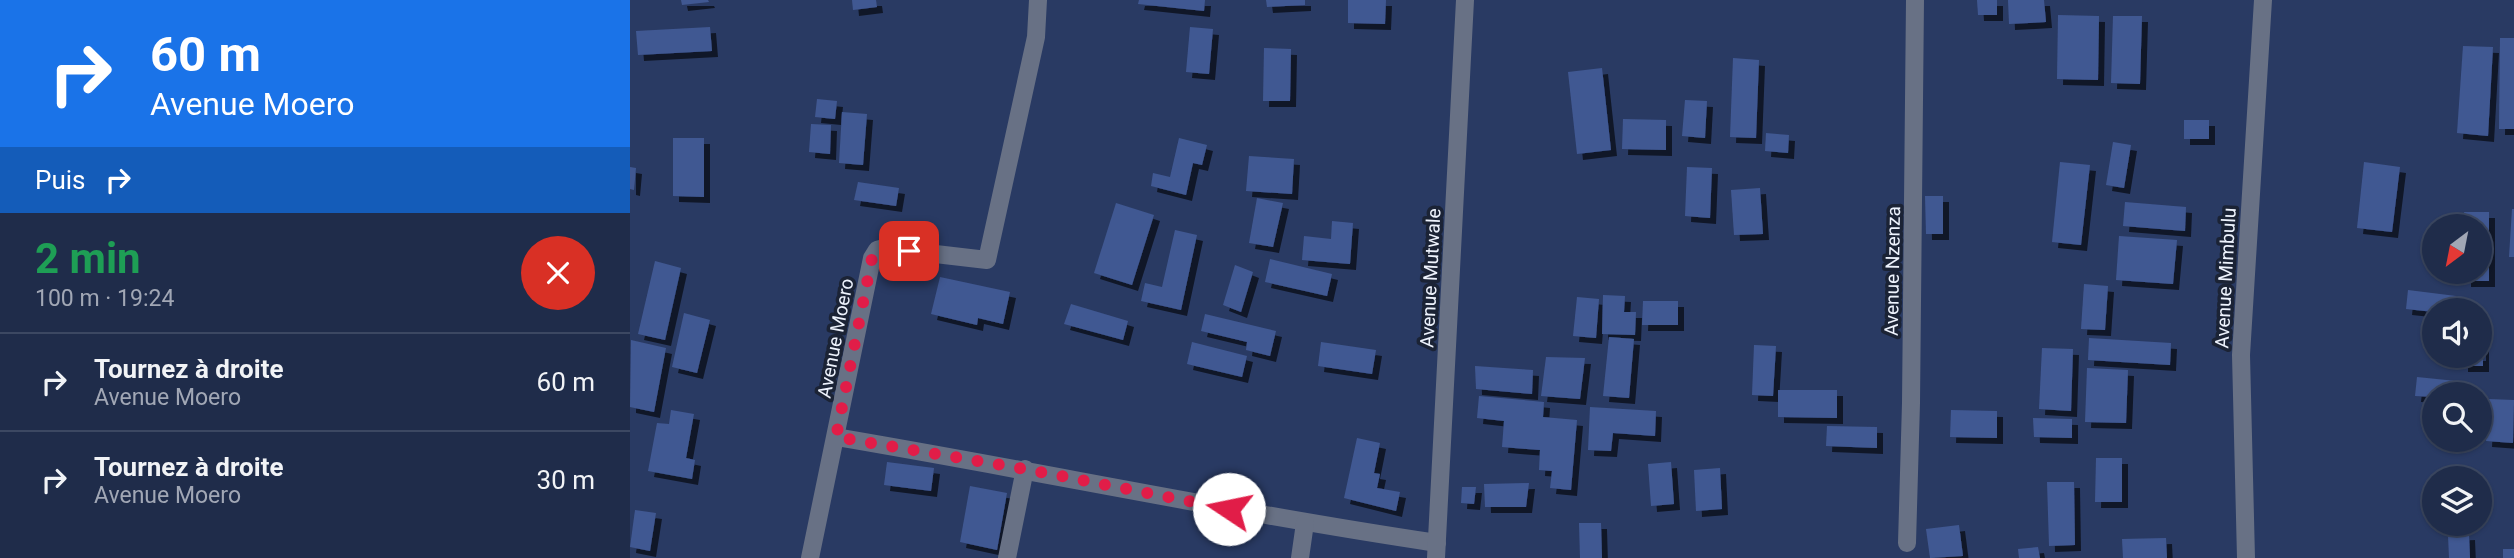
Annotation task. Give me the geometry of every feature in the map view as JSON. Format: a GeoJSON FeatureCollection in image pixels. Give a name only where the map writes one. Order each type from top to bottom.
{"type":"FeatureCollection","features":[{"type":"Feature","properties":{"kind":"street","name":"Avenue Moero"},"geometry":{"type":"LineString","coordinates":[[810,558],[874,254],[884,248],[982,261],[989,258],[1036,37],[1038,0]]}},
{"type":"Feature","properties":{"kind":"street","name":"Avenue Mutwale"},"geometry":{"type":"LineString","coordinates":[[1436,550],[1465,0]]}},
{"type":"Feature","properties":{"kind":"street","name":"Avenue Nzenza"},"geometry":{"type":"LineString","coordinates":[[1907,543],[1915,0]]}},
{"type":"Feature","properties":{"kind":"street","name":"Avenue Mimbulu"},"geometry":{"type":"LineString","coordinates":[[2246,558],[2241,355],[2263,0]]}},
{"type":"Feature","properties":{"kind":"street"},"geometry":{"type":"LineString","coordinates":[[836,437],[1025,469],[1436,550]]}},
{"type":"Feature","properties":{"kind":"street"},"geometry":{"type":"LineString","coordinates":[[1007,558],[1025,469]]}},
{"type":"Feature","properties":{"kind":"street"},"geometry":{"type":"LineString","coordinates":[[1300,558],[1305,523]]}},
{"type":"Feature","properties":{"kind":"building"},"geometry":{"type":"Polygon","coordinates":[[[681,0],[708,0],[709,2],[682,5],[681,0]]]}},
{"type":"Feature","properties":{"kind":"building"},"geometry":{"type":"Polygon","coordinates":[[[852,0],[876,0],[877,7],[853,10],[852,0]]]}},
{"type":"Feature","properties":{"kind":"building"},"geometry":{"type":"Polygon","coordinates":[[[1139,0],[1205,0],[1204,11],[1138,4],[1139,0]]]}},
{"type":"Feature","properties":{"kind":"building"},"geometry":{"type":"Polygon","coordinates":[[[1266,0],[1305,0],[1305,5],[1267,7],[1266,0]]]}},
{"type":"Feature","properties":{"kind":"building"},"geometry":{"type":"Polygon","coordinates":[[[1348,0],[1386,0],[1385,24],[1348,23],[1348,0]]]}},
{"type":"Feature","properties":{"kind":"building"},"geometry":{"type":"Polygon","coordinates":[[[1977,0],[1997,0],[1997,15],[1978,15],[1977,0]]]}},
{"type":"Feature","properties":{"kind":"building"},"geometry":{"type":"Polygon","coordinates":[[[2008,0],[2044,0],[2046,22],[2009,24],[2008,0]]]}},
{"type":"Feature","properties":{"kind":"building"},"geometry":{"type":"Polygon","coordinates":[[[2058,15],[2099,16],[2098,80],[2057,79],[2058,15]]]}},
{"type":"Feature","properties":{"kind":"building"},"geometry":{"type":"Polygon","coordinates":[[[2113,16],[2142,16],[2140,84],[2111,83],[2113,16]]]}},
{"type":"Feature","properties":{"kind":"building"},"geometry":{"type":"Polygon","coordinates":[[[710,27],[712,51],[638,55],[636,31],[710,27]]]}},
{"type":"Feature","properties":{"kind":"building"},"geometry":{"type":"Polygon","coordinates":[[[1190,27],[1213,29],[1209,74],[1186,72],[1190,27]]]}},
{"type":"Feature","properties":{"kind":"building"},"geometry":{"type":"Polygon","coordinates":[[[2500,38],[2514,38],[2514,129],[2499,129],[2500,38]]]}},
{"type":"Feature","properties":{"kind":"building"},"geometry":{"type":"Polygon","coordinates":[[[2463,46],[2493,47],[2488,136],[2457,133],[2463,46]]]}},
{"type":"Feature","properties":{"kind":"building"},"geometry":{"type":"Polygon","coordinates":[[[1264,48],[1291,49],[1290,101],[1263,101],[1264,48]]]}},
{"type":"Feature","properties":{"kind":"building"},"geometry":{"type":"Polygon","coordinates":[[[1733,58],[1759,60],[1756,138],[1730,137],[1733,58]]]}},
{"type":"Feature","properties":{"kind":"building"},"geometry":{"type":"Polygon","coordinates":[[[1602,68],[1611,150],[1577,154],[1568,72],[1602,68]]]}},
{"type":"Feature","properties":{"kind":"building"},"geometry":{"type":"Polygon","coordinates":[[[817,99],[837,101],[835,119],[815,117],[817,99]]]}},
{"type":"Feature","properties":{"kind":"building"},"geometry":{"type":"Polygon","coordinates":[[[1685,100],[1707,101],[1705,138],[1682,136],[1685,100]]]}},
{"type":"Feature","properties":{"kind":"building"},"geometry":{"type":"Polygon","coordinates":[[[842,112],[867,114],[863,165],[839,163],[842,112]]]}},
{"type":"Feature","properties":{"kind":"building"},"geometry":{"type":"Polygon","coordinates":[[[1623,119],[1666,120],[1666,150],[1622,149],[1623,119]]]}},
{"type":"Feature","properties":{"kind":"building"},"geometry":{"type":"Polygon","coordinates":[[[2184,120],[2209,120],[2209,139],[2184,139],[2184,120]]]}},
{"type":"Feature","properties":{"kind":"building"},"geometry":{"type":"Polygon","coordinates":[[[811,124],[831,125],[830,154],[809,152],[811,124]]]}},
{"type":"Feature","properties":{"kind":"building"},"geometry":{"type":"Polygon","coordinates":[[[1766,133],[1789,135],[1788,153],[1765,151],[1766,133]]]}},
{"type":"Feature","properties":{"kind":"building"},"geometry":{"type":"Polygon","coordinates":[[[673,138],[704,138],[704,197],[673,196],[673,138]]]}},
{"type":"Feature","properties":{"kind":"building"},"geometry":{"type":"Polygon","coordinates":[[[1179,138],[1207,145],[1202,165],[1193,163],[1186,195],[1151,186],[1153,173],[1170,177],[1179,138]]]}},
{"type":"Feature","properties":{"kind":"building"},"geometry":{"type":"Polygon","coordinates":[[[2113,142],[2131,145],[2124,188],[2106,185],[2113,142]]]}},
{"type":"Feature","properties":{"kind":"building"},"geometry":{"type":"Polygon","coordinates":[[[1249,156],[1294,159],[1292,194],[1246,191],[1249,156]]]}},
{"type":"Feature","properties":{"kind":"building"},"geometry":{"type":"Polygon","coordinates":[[[2060,162],[2090,165],[2081,245],[2052,242],[2060,162]]]}},
{"type":"Feature","properties":{"kind":"building"},"geometry":{"type":"Polygon","coordinates":[[[2364,162],[2400,167],[2392,232],[2357,228],[2364,162]]]}},
{"type":"Feature","properties":{"kind":"building"},"geometry":{"type":"Polygon","coordinates":[[[630,167],[636,168],[634,190],[630,189],[630,167]]]}},
{"type":"Feature","properties":{"kind":"building"},"geometry":{"type":"Polygon","coordinates":[[[1687,167],[1712,168],[1710,218],[1685,216],[1687,167]]]}},
{"type":"Feature","properties":{"kind":"building"},"geometry":{"type":"Polygon","coordinates":[[[858,182],[899,188],[896,206],[854,200],[858,182]]]}},
{"type":"Feature","properties":{"kind":"building"},"geometry":{"type":"Polygon","coordinates":[[[1760,188],[1763,234],[1734,235],[1731,190],[1760,188]]]}},
{"type":"Feature","properties":{"kind":"building"},"geometry":{"type":"Polygon","coordinates":[[[1925,196],[1943,196],[1943,234],[1926,234],[1925,196]]]}},
{"type":"Feature","properties":{"kind":"building"},"geometry":{"type":"Polygon","coordinates":[[[1257,198],[1283,203],[1273,247],[1249,243],[1257,198]]]}},
{"type":"Feature","properties":{"kind":"building"},"geometry":{"type":"Polygon","coordinates":[[[2125,202],[2186,207],[2185,231],[2123,226],[2125,202]]]}},
{"type":"Feature","properties":{"kind":"building"},"geometry":{"type":"Polygon","coordinates":[[[1116,203],[1154,215],[1132,285],[1094,273],[1116,203]]]}},
{"type":"Feature","properties":{"kind":"building"},"geometry":{"type":"Polygon","coordinates":[[[2512,209],[2514,257],[2509,257],[2512,209]]]}},
{"type":"Feature","properties":{"kind":"building"},"geometry":{"type":"Polygon","coordinates":[[[2464,212],[2489,212],[2489,214],[2464,212]]]}},
{"type":"Feature","properties":{"kind":"building"},"geometry":{"type":"Polygon","coordinates":[[[1332,221],[1353,223],[1350,264],[1302,260],[1304,236],[1331,239],[1332,221]]]}},
{"type":"Feature","properties":{"kind":"building"},"geometry":{"type":"Polygon","coordinates":[[[1175,230],[1197,235],[1181,310],[1141,301],[1145,283],[1162,287],[1175,230]]]}},
{"type":"Feature","properties":{"kind":"building"},"geometry":{"type":"Polygon","coordinates":[[[2119,236],[2177,240],[2173,284],[2116,280],[2119,236]]]}},
{"type":"Feature","properties":{"kind":"building"},"geometry":{"type":"Polygon","coordinates":[[[1270,259],[1332,274],[1327,296],[1265,282],[1270,259]]]}},
{"type":"Feature","properties":{"kind":"building"},"geometry":{"type":"Polygon","coordinates":[[[655,261],[681,268],[665,340],[638,334],[655,261]]]}},
{"type":"Feature","properties":{"kind":"building"},"geometry":{"type":"Polygon","coordinates":[[[1235,265],[1253,272],[1241,312],[1223,305],[1235,265]]]}},
{"type":"Feature","properties":{"kind":"building"},"geometry":{"type":"Polygon","coordinates":[[[940,277],[1010,292],[1003,324],[978,318],[977,325],[931,314],[940,277]]]}},
{"type":"Feature","properties":{"kind":"building"},"geometry":{"type":"Polygon","coordinates":[[[2084,284],[2108,286],[2105,330],[2081,329],[2084,284]]]}},
{"type":"Feature","properties":{"kind":"building"},"geometry":{"type":"Polygon","coordinates":[[[2408,290],[2464,297],[2422,298],[2422,311],[2406,309],[2408,290]]]}},
{"type":"Feature","properties":{"kind":"building"},"geometry":{"type":"Polygon","coordinates":[[[1603,295],[1625,296],[1624,312],[1636,312],[1635,335],[1602,334],[1603,295]]]}},
{"type":"Feature","properties":{"kind":"building"},"geometry":{"type":"Polygon","coordinates":[[[1577,297],[1599,299],[1596,338],[1573,336],[1577,297]]]}},
{"type":"Feature","properties":{"kind":"building"},"geometry":{"type":"Polygon","coordinates":[[[1643,301],[1678,301],[1678,325],[1642,325],[1643,301]]]}},
{"type":"Feature","properties":{"kind":"building"},"geometry":{"type":"Polygon","coordinates":[[[1071,304],[1128,321],[1123,340],[1064,324],[1071,304]]]}},
{"type":"Feature","properties":{"kind":"building"},"geometry":{"type":"Polygon","coordinates":[[[684,313],[710,320],[697,373],[672,367],[684,313]]]}},
{"type":"Feature","properties":{"kind":"building"},"geometry":{"type":"Polygon","coordinates":[[[1205,314],[1276,331],[1270,356],[1246,350],[1247,342],[1201,331],[1205,314]]]}},
{"type":"Feature","properties":{"kind":"building"},"geometry":{"type":"Polygon","coordinates":[[[1609,337],[1634,339],[1629,398],[1603,396],[1609,337]]]}},
{"type":"Feature","properties":{"kind":"building"},"geometry":{"type":"Polygon","coordinates":[[[2089,338],[2171,343],[2170,365],[2088,360],[2089,338]]]}},
{"type":"Feature","properties":{"kind":"building"},"geometry":{"type":"Polygon","coordinates":[[[631,340],[666,348],[654,412],[630,407],[631,340]]]}},
{"type":"Feature","properties":{"kind":"building"},"geometry":{"type":"Polygon","coordinates":[[[1192,342],[1247,356],[1242,377],[1187,364],[1192,342]]]}},
{"type":"Feature","properties":{"kind":"building"},"geometry":{"type":"Polygon","coordinates":[[[1321,342],[1376,350],[1372,374],[1318,366],[1321,342]]]}},
{"type":"Feature","properties":{"kind":"building"},"geometry":{"type":"Polygon","coordinates":[[[1754,345],[1776,346],[1773,396],[1752,395],[1754,345]]]}},
{"type":"Feature","properties":{"kind":"building"},"geometry":{"type":"Polygon","coordinates":[[[2042,348],[2073,349],[2071,411],[2039,409],[2042,348]]]}},
{"type":"Feature","properties":{"kind":"building"},"geometry":{"type":"Polygon","coordinates":[[[1546,357],[1585,358],[1580,399],[1541,396],[1546,357]]]}},
{"type":"Feature","properties":{"kind":"building"},"geometry":{"type":"Polygon","coordinates":[[[1475,366],[1533,370],[1532,394],[1476,389],[1475,366]]]}},
{"type":"Feature","properties":{"kind":"building"},"geometry":{"type":"Polygon","coordinates":[[[2087,368],[2128,370],[2126,423],[2085,422],[2087,368]]]}},
{"type":"Feature","properties":{"kind":"building"},"geometry":{"type":"Polygon","coordinates":[[[2417,377],[2456,381],[2422,382],[2422,396],[2415,396],[2417,377]]]}},
{"type":"Feature","properties":{"kind":"building"},"geometry":{"type":"Polygon","coordinates":[[[1778,390],[1837,390],[1837,418],[1778,417],[1778,390]]]}},
{"type":"Feature","properties":{"kind":"building"},"geometry":{"type":"Polygon","coordinates":[[[1479,396],[1544,402],[1543,417],[1577,420],[1571,490],[1550,488],[1552,471],[1539,470],[1540,450],[1502,447],[1504,421],[1477,418],[1479,396]]]}},
{"type":"Feature","properties":{"kind":"building"},"geometry":{"type":"Polygon","coordinates":[[[2492,399],[2514,400],[2513,443],[2492,441],[2492,399]]]}},
{"type":"Feature","properties":{"kind":"building"},"geometry":{"type":"Polygon","coordinates":[[[1590,407],[1656,411],[1655,436],[1613,433],[1611,451],[1588,450],[1590,407]]]}},
{"type":"Feature","properties":{"kind":"building"},"geometry":{"type":"Polygon","coordinates":[[[671,410],[694,414],[686,458],[695,460],[692,479],[648,471],[657,423],[669,424],[671,410]]]}},
{"type":"Feature","properties":{"kind":"building"},"geometry":{"type":"Polygon","coordinates":[[[1951,410],[1997,411],[1997,438],[1950,437],[1951,410]]]}},
{"type":"Feature","properties":{"kind":"building"},"geometry":{"type":"Polygon","coordinates":[[[2033,418],[2072,419],[2072,438],[2034,437],[2033,418]]]}},
{"type":"Feature","properties":{"kind":"building"},"geometry":{"type":"Polygon","coordinates":[[[1827,426],[1877,427],[1877,448],[1826,446],[1827,426]]]}},
{"type":"Feature","properties":{"kind":"building"},"geometry":{"type":"Polygon","coordinates":[[[1357,438],[1380,443],[1374,473],[1380,474],[1377,488],[1400,492],[1396,511],[1344,498],[1357,438]]]}},
{"type":"Feature","properties":{"kind":"building"},"geometry":{"type":"Polygon","coordinates":[[[2096,458],[2122,458],[2122,502],[2095,502],[2096,458]]]}},
{"type":"Feature","properties":{"kind":"building"},"geometry":{"type":"Polygon","coordinates":[[[887,462],[934,468],[931,491],[884,485],[887,462]]]}},
{"type":"Feature","properties":{"kind":"building"},"geometry":{"type":"Polygon","coordinates":[[[1671,462],[1674,504],[1651,506],[1648,464],[1671,462]]]}},
{"type":"Feature","properties":{"kind":"building"},"geometry":{"type":"Polygon","coordinates":[[[1720,468],[1722,509],[1696,511],[1694,470],[1720,468]]]}},
{"type":"Feature","properties":{"kind":"building"},"geometry":{"type":"Polygon","coordinates":[[[2047,482],[2074,482],[2075,545],[2049,546],[2047,482]]]}},
{"type":"Feature","properties":{"kind":"building"},"geometry":{"type":"Polygon","coordinates":[[[1529,483],[1526,507],[1485,507],[1484,484],[1529,483]]]}},
{"type":"Feature","properties":{"kind":"building"},"geometry":{"type":"Polygon","coordinates":[[[970,486],[1007,493],[997,550],[960,542],[970,486]]]}},
{"type":"Feature","properties":{"kind":"building"},"geometry":{"type":"Polygon","coordinates":[[[1462,487],[1476,487],[1474,504],[1461,503],[1462,487]]]}},
{"type":"Feature","properties":{"kind":"building"},"geometry":{"type":"Polygon","coordinates":[[[635,510],[656,513],[650,551],[630,547],[635,510]]]}},
{"type":"Feature","properties":{"kind":"building"},"geometry":{"type":"Polygon","coordinates":[[[1579,523],[1601,523],[1602,558],[1580,558],[1579,523]]]}},
{"type":"Feature","properties":{"kind":"building"},"geometry":{"type":"Polygon","coordinates":[[[1959,525],[1963,556],[1930,558],[1926,529],[1959,525]]]}},
{"type":"Feature","properties":{"kind":"building"},"geometry":{"type":"Polygon","coordinates":[[[2448,536],[2469,536],[2470,558],[2449,558],[2448,536]]]}},
{"type":"Feature","properties":{"kind":"building"},"geometry":{"type":"Polygon","coordinates":[[[2166,538],[2167,558],[2123,558],[2122,539],[2166,538]]]}},
{"type":"Feature","properties":{"kind":"building"},"geometry":{"type":"Polygon","coordinates":[[[2038,547],[2040,558],[2019,558],[2018,549],[2038,547]]]}},
{"type":"Feature","properties":{"kind":"building"},"geometry":{"type":"Polygon","coordinates":[[[2503,549],[2514,549],[2514,558],[2503,558],[2503,549]]]}},
{"type":"Feature","properties":{"kind":"route"},"geometry":{"type":"LineString","coordinates":[[909,251],[884,248],[877,250],[872,258],[836,437],[1025,469],[1229,509]]}}]}
